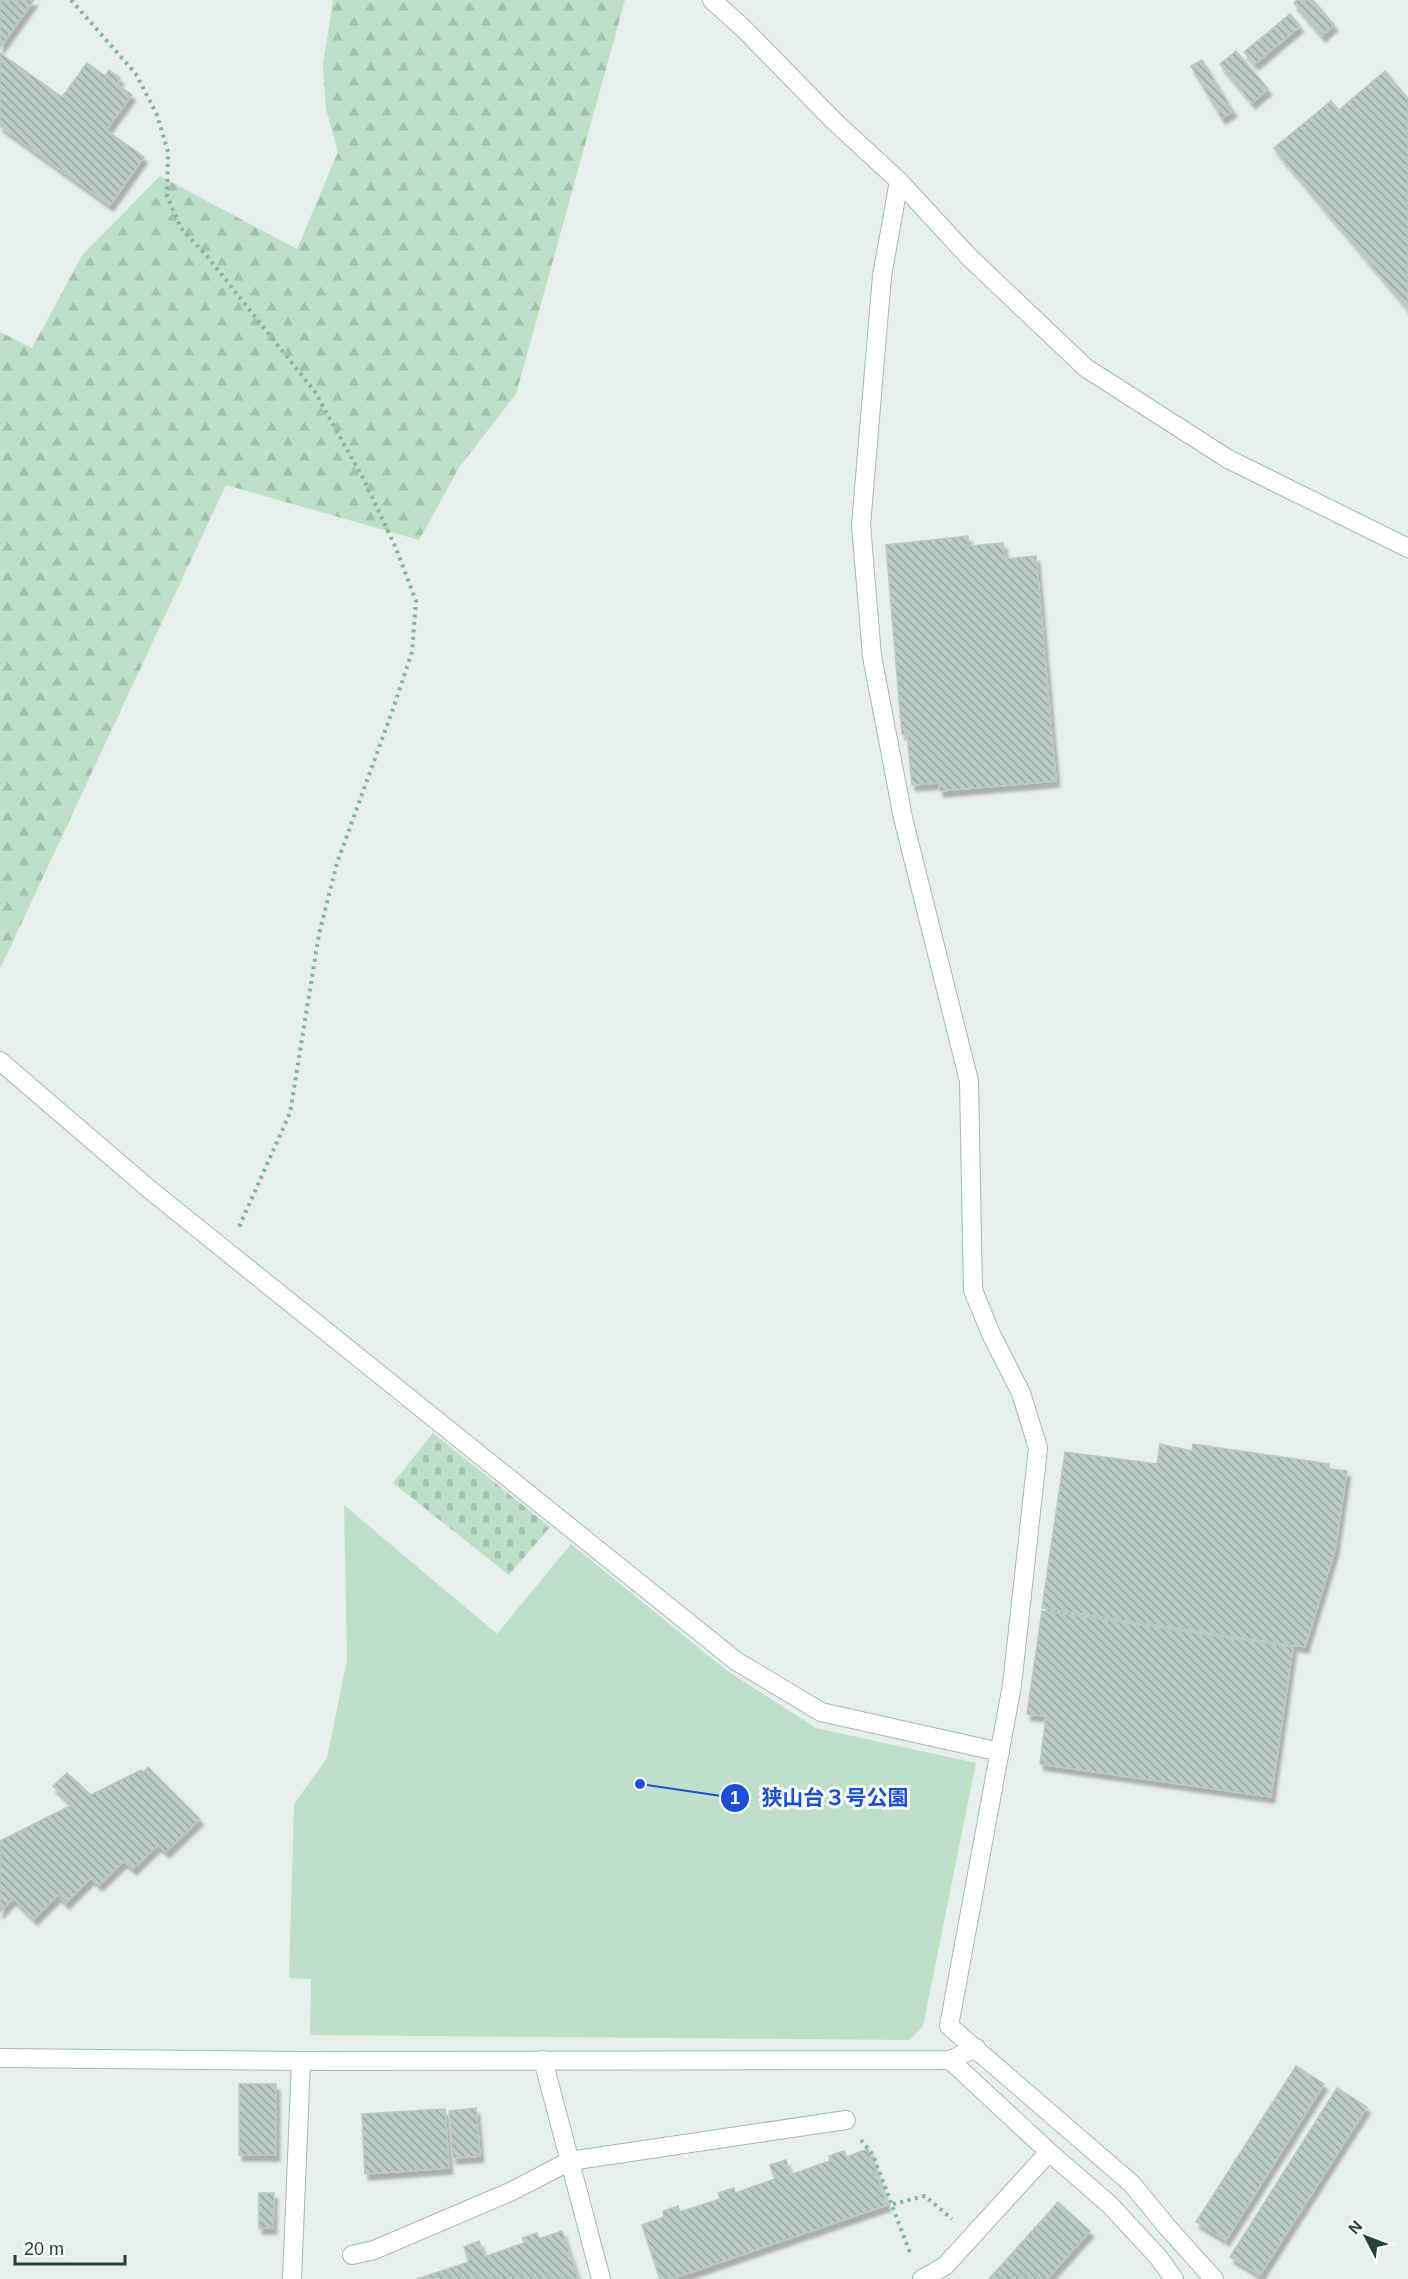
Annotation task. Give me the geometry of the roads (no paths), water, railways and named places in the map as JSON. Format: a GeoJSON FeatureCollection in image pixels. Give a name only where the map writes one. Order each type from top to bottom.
{"type":"FeatureCollection","features":[{"type":"Feature","properties":{"kind":"street"},"geometry":{"type":"LineString","coordinates":[[712,0],[744,28],[834,122],[899,182],[969,257],[1086,368],[1228,459],[1408,548]]}},
{"type":"Feature","properties":{"kind":"street"},"geometry":{"type":"LineString","coordinates":[[899,182],[882,276],[861,525],[872,656],[898,795],[944,990],[969,1081],[973,1290],[991,1334],[1021,1393],[1038,1448],[1012,1685],[949,2026],[1132,2184],[1214,2279]]}},
{"type":"Feature","properties":{"kind":"street"},"geometry":{"type":"LineString","coordinates":[[0,1061],[149,1189],[736,1661],[820,1712],[1000,1752]]}},
{"type":"Feature","properties":{"kind":"street"},"geometry":{"type":"LineString","coordinates":[[0,2058],[301,2061],[950,2060],[976,2048]]}},
{"type":"Feature","properties":{"kind":"street"},"geometry":{"type":"LineString","coordinates":[[543,2060],[601,2279]]}},
{"type":"Feature","properties":{"kind":"street"},"geometry":{"type":"LineString","coordinates":[[950,2060],[1110,2205],[1159,2258],[1173,2279]]}},
{"type":"Feature","properties":{"kind":"street"},"geometry":{"type":"LineString","coordinates":[[292,2279],[301,2061]]}},
{"type":"Feature","properties":{"kind":"street"},"geometry":{"type":"LineString","coordinates":[[352,2255],[374,2250],[510,2192],[570,2161],[846,2121]]}},
{"type":"Feature","properties":{"kind":"street"},"geometry":{"type":"LineString","coordinates":[[922,2279],[945,2266],[1049,2152]]}},
{"type":"Feature","properties":{"kind":"place","name":"狭山台３号公園"},"geometry":{"type":"Point","coordinates":[640,1784]}}]}
